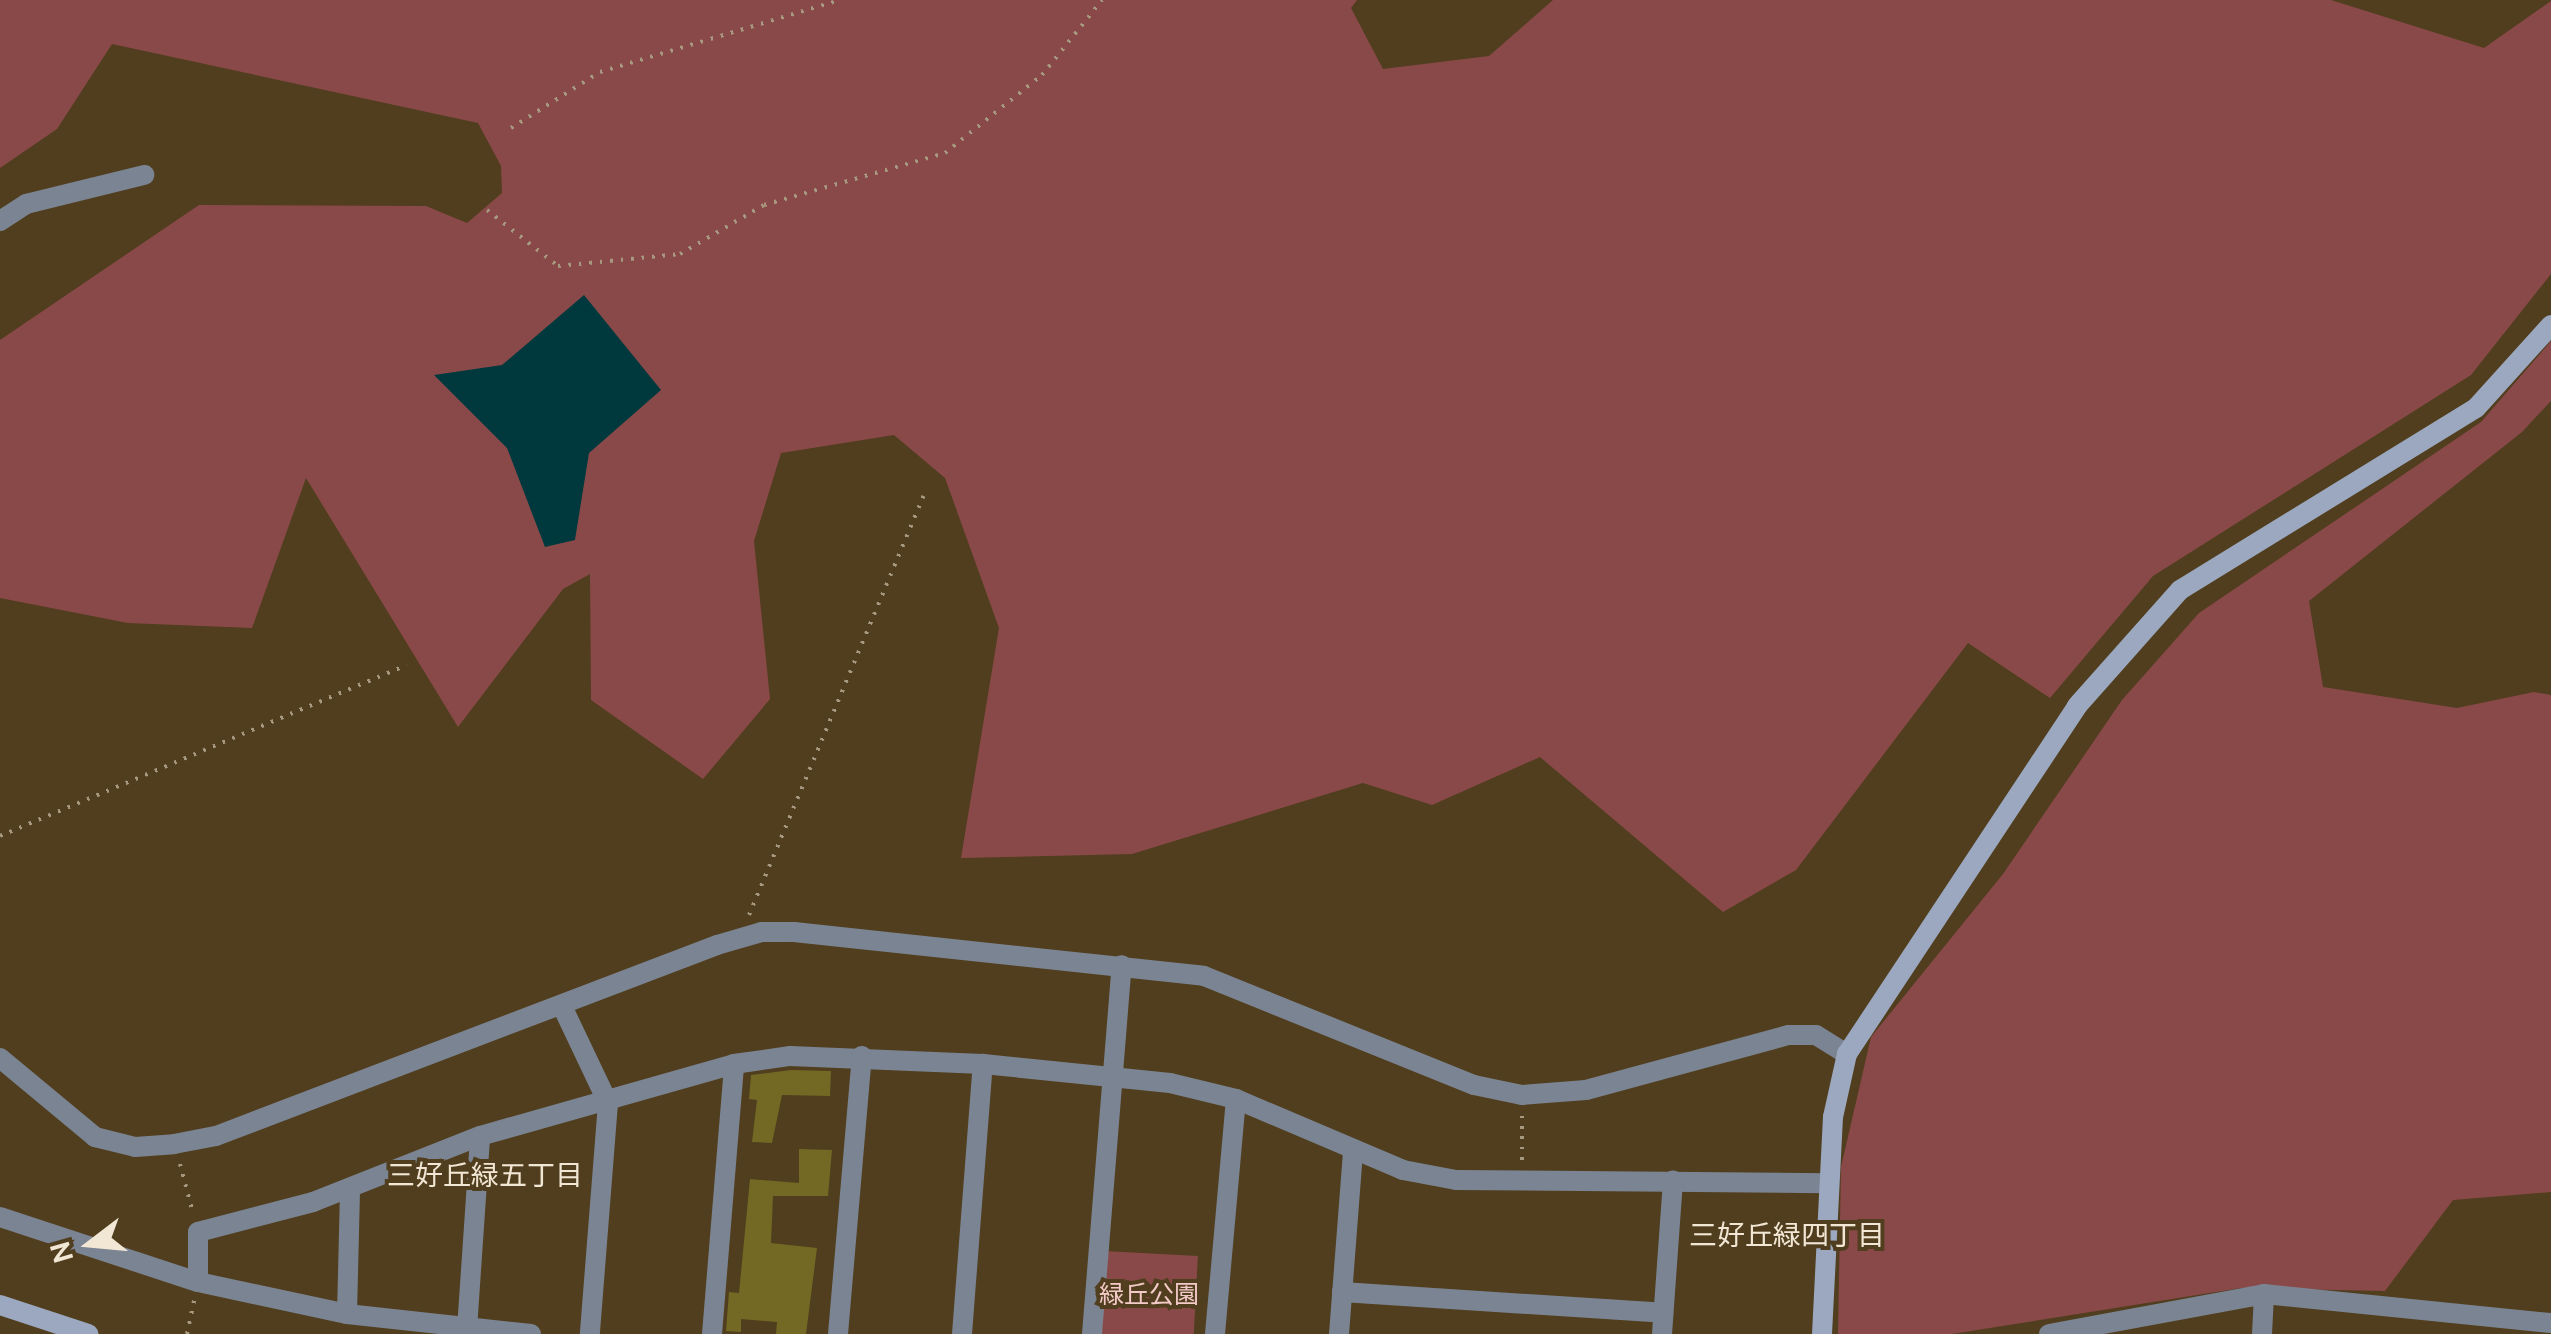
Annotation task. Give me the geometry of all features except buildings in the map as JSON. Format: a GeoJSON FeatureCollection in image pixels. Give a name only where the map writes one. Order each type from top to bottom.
{"type":"FeatureCollection","features":[{"type":"Feature","properties":{"kind":"street"},"geometry":{"type":"LineString","coordinates":[[0,222],[26,204],[144,175]]}},
{"type":"Feature","properties":{"kind":"street"},"geometry":{"type":"LineString","coordinates":[[1822,1334],[1837,1080],[1847,1054],[2077,706],[2180,590],[2476,408],[2551,325]]}},
{"type":"Feature","properties":{"kind":"street"},"geometry":{"type":"LineString","coordinates":[[0,1058],[60,1114],[95,1137],[135,1147],[174,1144],[216,1136],[740,938],[794,932],[1204,976],[1474,1085],[1522,1095],[1586,1090],[1789,1035],[1816,1035],[1847,1054]]}},
{"type":"Feature","properties":{"kind":"street"},"geometry":{"type":"LineString","coordinates":[[1092,1334],[1122,966]]}},
{"type":"Feature","properties":{"kind":"street"},"geometry":{"type":"LineString","coordinates":[[562,1006],[608,1103],[590,1334]]}},
{"type":"Feature","properties":{"kind":"street"},"geometry":{"type":"LineString","coordinates":[[198,1282],[198,1232],[350,1188],[480,1136],[608,1103],[734,1064],[862,1056],[1112,1077],[1236,1100],[1353,1153],[1426,1176],[1828,1183]]}},
{"type":"Feature","properties":{"kind":"street"},"geometry":{"type":"LineString","coordinates":[[838,1334],[862,1056]]}},
{"type":"Feature","properties":{"kind":"street"},"geometry":{"type":"LineString","coordinates":[[712,1334],[734,1064]]}},
{"type":"Feature","properties":{"kind":"street"},"geometry":{"type":"LineString","coordinates":[[962,1334],[982,1064]]}},
{"type":"Feature","properties":{"kind":"street"},"geometry":{"type":"LineString","coordinates":[[1215,1334],[1236,1100]]}},
{"type":"Feature","properties":{"kind":"street"},"geometry":{"type":"LineString","coordinates":[[467,1329],[480,1136]]}},
{"type":"Feature","properties":{"kind":"street"},"geometry":{"type":"LineString","coordinates":[[1339,1334],[1353,1153]]}},
{"type":"Feature","properties":{"kind":"street"},"geometry":{"type":"LineString","coordinates":[[1342,1292],[1662,1324],[1673,1180]]}},
{"type":"Feature","properties":{"kind":"street"},"geometry":{"type":"LineString","coordinates":[[347,1314],[350,1188]]}},
{"type":"Feature","properties":{"kind":"street"},"geometry":{"type":"LineString","coordinates":[[0,1217],[198,1282],[347,1314],[531,1334]]}},
{"type":"Feature","properties":{"kind":"street"},"geometry":{"type":"LineString","coordinates":[[2262,1334],[2264,1294]]}},
{"type":"Feature","properties":{"kind":"street"},"geometry":{"type":"LineString","coordinates":[[2049,1334],[2264,1294],[2551,1322]]}},
{"type":"Feature","properties":{"kind":"street"},"geometry":{"type":"LineString","coordinates":[[1,1308],[88,1334]]}},
{"type":"Feature","properties":{"kind":"path"},"geometry":{"type":"LineString","coordinates":[[511,128],[600,72],[840,0]]}},
{"type":"Feature","properties":{"kind":"path"},"geometry":{"type":"LineString","coordinates":[[487,210],[558,266],[680,254],[764,205],[946,153],[1042,74],[1102,0]]}},
{"type":"Feature","properties":{"kind":"path"},"geometry":{"type":"LineString","coordinates":[[740,938],[923,496]]}},
{"type":"Feature","properties":{"kind":"path"},"geometry":{"type":"LineString","coordinates":[[0,836],[406,664]]}},
{"type":"Feature","properties":{"kind":"path"},"geometry":{"type":"LineString","coordinates":[[1522,1095],[1522,1180]]}},
{"type":"Feature","properties":{"kind":"path"},"geometry":{"type":"LineString","coordinates":[[174,1144],[198,1232]]}},
{"type":"Feature","properties":{"kind":"path"},"geometry":{"type":"LineString","coordinates":[[187,1334],[198,1282]]}},
{"type":"Feature","properties":{"kind":"green space"},"geometry":{"type":"Polygon","coordinates":[[[0,0],[1357,0],[1351,8],[1383,69],[1489,56],[1553,0],[2331,0],[2484,48],[2551,1],[2551,274],[2471,375],[2153,576],[2050,698],[1968,643],[1796,870],[1723,912],[1540,757],[1432,805],[1363,783],[1132,854],[961,858],[999,628],[945,478],[894,435],[781,453],[754,541],[770,699],[703,779],[591,700],[590,574],[563,589],[458,727],[306,478],[252,628],[128,623],[0,598],[0,340],[199,205],[426,206],[467,223],[502,193],[501,166],[478,123],[112,44],[57,129],[0,168],[0,0]]]}},
{"type":"Feature","properties":{"kind":"green space"},"geometry":{"type":"Polygon","coordinates":[[[2551,341],[2551,401],[2522,432],[2309,601],[2323,687],[2457,708],[2534,692],[2551,695],[2551,1192],[2453,1200],[2385,1291],[2241,1288],[1952,1334],[1838,1334],[1841,1167],[1871,1037],[2003,874],[2122,700],[2199,613],[2481,422],[2551,341]]]}},
{"type":"Feature","properties":{"kind":"green space","name":"緑丘公園"},"geometry":{"type":"Polygon","coordinates":[[[1104,1251],[1198,1256],[1194,1334],[1100,1334],[1104,1251]]]}},
{"type":"Feature","properties":{"kind":"water"},"geometry":{"type":"Polygon","coordinates":[[[584,295],[661,390],[589,453],[575,540],[545,547],[507,448],[434,375],[502,365],[584,295]]]}},
{"type":"Feature","properties":{"kind":"district","name":"三好丘緑五丁目"},"geometry":{"type":"Point","coordinates":[485,1175]}},
{"type":"Feature","properties":{"kind":"district","name":"三好丘緑四丁目"},"geometry":{"type":"Point","coordinates":[1787,1235]}}]}
